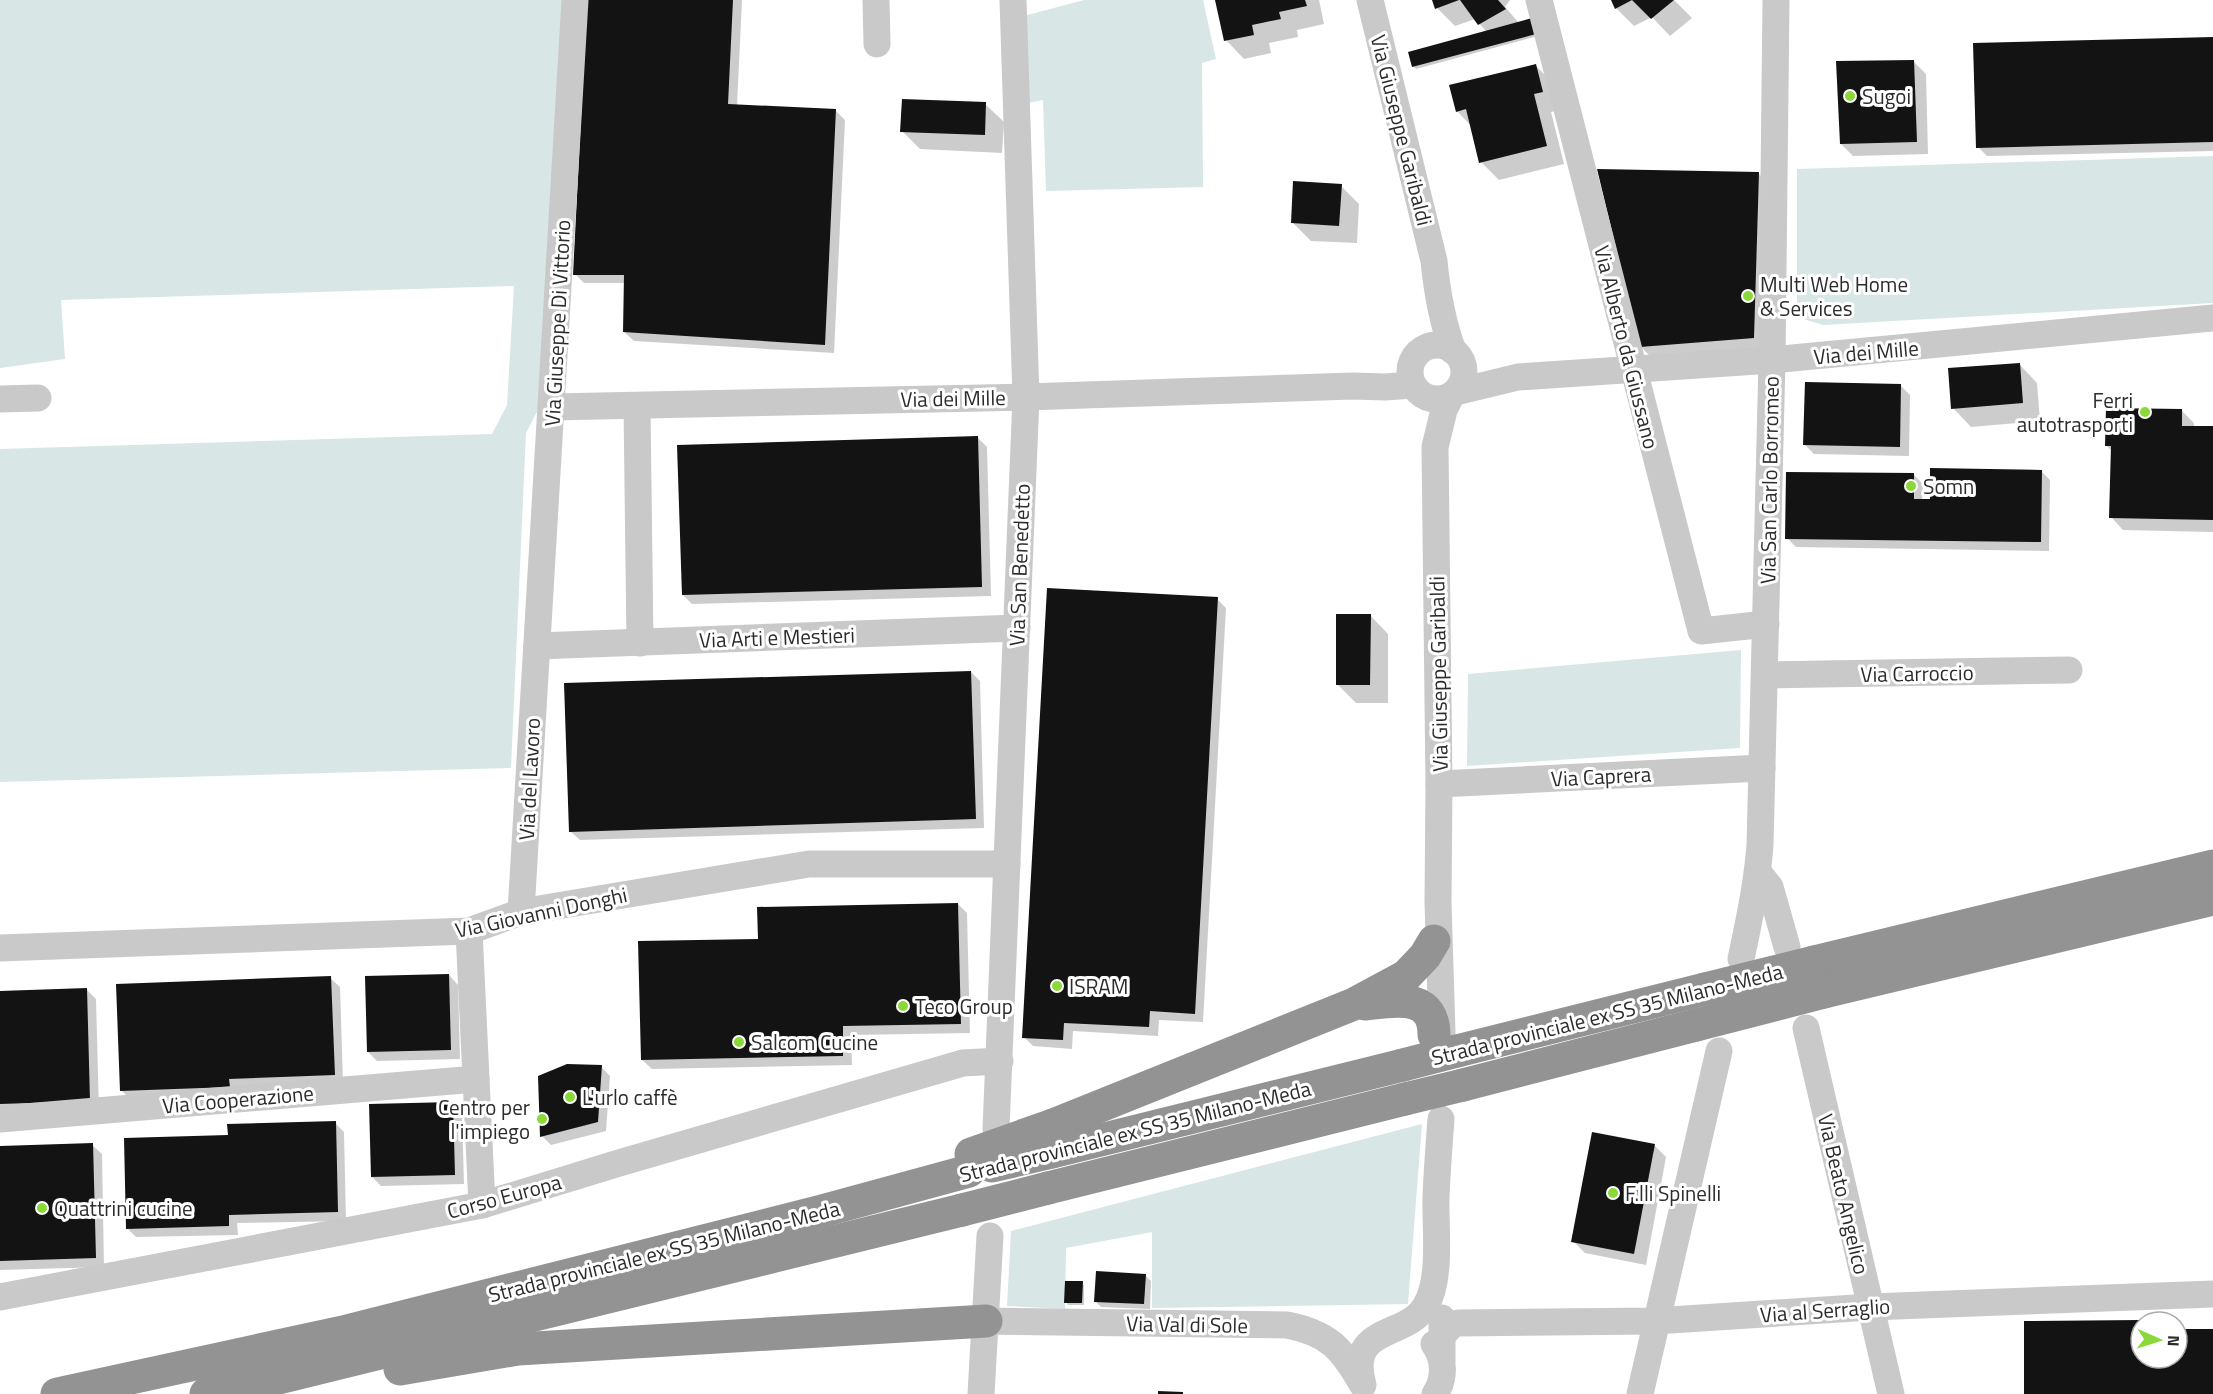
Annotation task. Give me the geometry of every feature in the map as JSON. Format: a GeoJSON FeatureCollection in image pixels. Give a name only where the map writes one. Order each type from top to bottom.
{"type":"FeatureCollection","features":[{"type":"Feature","properties":{"kind":"highway","name":"Strada provinciale ex SS 35 Milano-Meda"},"geometry":{"type":"LineString","coordinates":[[57,1394],[347,1331],[822,1211],[970,1162],[1052,1139],[1403,1065],[1438,1033],[1705,989],[1801,954],[2213,866]]}},
{"type":"Feature","properties":{"kind":"highway","name":"Strada provinciale ex SS 35 Milano-Meda"},"geometry":{"type":"LineString","coordinates":[[206,1394],[962,1210],[1824,992],[2213,899]]}},
{"type":"Feature","properties":{"kind":"highway"},"geometry":{"type":"LineString","coordinates":[[1052,1139],[1354,1004],[1406,976],[1425,956],[1434,941]]}},
{"type":"Feature","properties":{"kind":"highway"},"geometry":{"type":"LineString","coordinates":[[1354,1004],[1400,1001],[1416,1004],[1438,1033]]}},
{"type":"Feature","properties":{"kind":"highway"},"geometry":{"type":"LineString","coordinates":[[246,1386],[352,1377],[518,1349],[986,1321]]}},
{"type":"Feature","properties":{"kind":"street","name":"Via Giuseppe Di Vittorio"},"geometry":{"type":"LineString","coordinates":[[537,646],[575,0]]}},
{"type":"Feature","properties":{"kind":"street"},"geometry":{"type":"LineString","coordinates":[[876,0],[877,44]]}},
{"type":"Feature","properties":{"kind":"street","name":"Via San Benedetto"},"geometry":{"type":"LineString","coordinates":[[996,1129],[1026,397],[1013,0]]}},
{"type":"Feature","properties":{"kind":"street","name":"Via Giuseppe Garibaldi"},"geometry":{"type":"LineString","coordinates":[[1370,0],[1434,261],[1445,328],[1458,357]]}},
{"type":"Feature","properties":{"kind":"street","name":"Via Alberto da Giussano"},"geometry":{"type":"LineString","coordinates":[[1539,0],[1701,631],[1766,624]]}},
{"type":"Feature","properties":{"kind":"street","name":"Via San Carlo Borromeo"},"geometry":{"type":"LineString","coordinates":[[1741,958],[1758,872],[1762,768],[1772,360],[1776,0]]}},
{"type":"Feature","properties":{"kind":"street","name":"Via Giuseppe Garibaldi"},"geometry":{"type":"LineString","coordinates":[[1434,261],[1429,309],[1416,373],[1435,447],[1439,784],[1438,1033]]}},
{"type":"Feature","properties":{"kind":"street","name":"Via dei Mille"},"geometry":{"type":"LineString","coordinates":[[1454,394],[1518,377],[1772,360],[2213,318]]}},
{"type":"Feature","properties":{"kind":"street"},"geometry":{"type":"LineString","coordinates":[[1436,345],[1458,357],[1464,378],[1454,394],[1433,399],[1416,373],[1436,345]]}},
{"type":"Feature","properties":{"kind":"street","name":"Via dei Mille"},"geometry":{"type":"LineString","coordinates":[[1458,357],[1518,377]]}},
{"type":"Feature","properties":{"kind":"street","name":"Via dei Mille"},"geometry":{"type":"LineString","coordinates":[[552,407],[1385,387],[1416,373]]}},
{"type":"Feature","properties":{"kind":"street","name":"Via Giuseppe Garibaldi"},"geometry":{"type":"LineString","coordinates":[[1435,447],[1444,410],[1454,394]]}},
{"type":"Feature","properties":{"kind":"street"},"geometry":{"type":"LineString","coordinates":[[0,399],[38,398]]}},
{"type":"Feature","properties":{"kind":"street"},"geometry":{"type":"LineString","coordinates":[[637,406],[640,643]]}},
{"type":"Feature","properties":{"kind":"street","name":"Via Arti e Mestieri"},"geometry":{"type":"LineString","coordinates":[[537,646],[1017,628]]}},
{"type":"Feature","properties":{"kind":"street","name":"Via del Lavoro"},"geometry":{"type":"LineString","coordinates":[[521,912],[537,646]]}},
{"type":"Feature","properties":{"kind":"street","name":"Via Carroccio"},"geometry":{"type":"LineString","coordinates":[[1765,675],[2069,670]]}},
{"type":"Feature","properties":{"kind":"street","name":"Via Caprera"},"geometry":{"type":"LineString","coordinates":[[1439,784],[1762,768]]}},
{"type":"Feature","properties":{"kind":"street","name":"Via Giovanni Donghi"},"geometry":{"type":"LineString","coordinates":[[0,948],[469,931],[521,912],[809,864],[1007,864]]}},
{"type":"Feature","properties":{"kind":"street"},"geometry":{"type":"LineString","coordinates":[[1758,872],[1770,887],[1801,954]]}},
{"type":"Feature","properties":{"kind":"street","name":"Via Giuseppe Garibaldi"},"geometry":{"type":"LineString","coordinates":[[1438,902],[1434,941],[1438,1033]]}},
{"type":"Feature","properties":{"kind":"street"},"geometry":{"type":"LineString","coordinates":[[469,931],[482,1205]]}},
{"type":"Feature","properties":{"kind":"street","name":"Via Beato Angelico"},"geometry":{"type":"LineString","coordinates":[[1806,1028],[1891,1394]]}},
{"type":"Feature","properties":{"kind":"street"},"geometry":{"type":"LineString","coordinates":[[1640,1394],[1719,1051]]}},
{"type":"Feature","properties":{"kind":"street","name":"Corso Europa"},"geometry":{"type":"LineString","coordinates":[[0,1297],[482,1205],[963,1063],[999,1061]]}},
{"type":"Feature","properties":{"kind":"street","name":"Via Cooperazione"},"geometry":{"type":"LineString","coordinates":[[0,1119],[476,1079]]}},
{"type":"Feature","properties":{"kind":"street"},"geometry":{"type":"LineString","coordinates":[[1365,1389],[1360,1371],[1361,1357],[1373,1340],[1409,1321],[1426,1306],[1434,1279],[1436,1194],[1434,1121]]}},
{"type":"Feature","properties":{"kind":"street"},"geometry":{"type":"LineString","coordinates":[[981,1394],[990,1236]]}},
{"type":"Feature","properties":{"kind":"street"},"geometry":{"type":"LineString","coordinates":[[1436,1258],[1441,1296],[1443,1374],[1438,1392]]}},
{"type":"Feature","properties":{"kind":"street","name":"Via al Serraglio"},"geometry":{"type":"LineString","coordinates":[[1442,1348],[1452,1325],[1458,1323],[1656,1321],[1869,1306],[2213,1294]]}},
{"type":"Feature","properties":{"kind":"street","name":"Via Val di Sole"},"geometry":{"type":"LineString","coordinates":[[986,1321],[1287,1325],[1307,1329],[1325,1337],[1341,1350],[1365,1389]]}},
{"type":"Feature","properties":{"kind":"street"},"geometry":{"type":"LineString","coordinates":[[1390,1330],[1403,1328],[1416,1331],[1437,1347],[1442,1348]]}},
{"type":"Feature","properties":{"kind":"shaded area"},"geometry":{"type":"Polygon","coordinates":[[[0,0],[563,0],[539,408],[526,433],[511,768],[0,782],[0,449],[492,434],[507,405],[514,286],[61,300],[65,359],[0,368],[0,0]]]}},
{"type":"Feature","properties":{"kind":"shaded area"},"geometry":{"type":"Polygon","coordinates":[[[1084,0],[1203,0],[1216,59],[1202,63],[1203,187],[1046,191],[1043,100],[1028,103],[1024,16],[1084,0]]]}},
{"type":"Feature","properties":{"kind":"shaded area"},"geometry":{"type":"Polygon","coordinates":[[[2213,156],[2213,303],[1823,325],[1797,317],[1797,169],[2213,156]]]}},
{"type":"Feature","properties":{"kind":"shaded area"},"geometry":{"type":"Polygon","coordinates":[[[1741,650],[1740,748],[1467,766],[1468,674],[1741,650]]]}},
{"type":"Feature","properties":{"kind":"shaded area"},"geometry":{"type":"Polygon","coordinates":[[[1422,1124],[1408,1304],[1152,1308],[1152,1232],[1066,1248],[1065,1309],[1007,1306],[1011,1231],[1422,1124]]]}},
{"type":"Feature","properties":{"kind":"building"},"geometry":{"type":"Polygon","coordinates":[[[587,0],[733,0],[728,104],[836,109],[825,345],[623,332],[624,275],[573,275],[587,0]]]}},
{"type":"Feature","properties":{"kind":"building"},"geometry":{"type":"Polygon","coordinates":[[[1215,0],[1305,0],[1307,6],[1279,12],[1281,19],[1252,25],[1254,35],[1224,41],[1215,0]]]}},
{"type":"Feature","properties":{"kind":"building"},"geometry":{"type":"Polygon","coordinates":[[[1432,0],[1459,0],[1435,9],[1432,0]]]}},
{"type":"Feature","properties":{"kind":"building"},"geometry":{"type":"Polygon","coordinates":[[[1460,0],[1498,0],[1506,9],[1478,25],[1460,0]]]}},
{"type":"Feature","properties":{"kind":"building"},"geometry":{"type":"Polygon","coordinates":[[[1611,0],[1632,0],[1615,9],[1611,0]]]}},
{"type":"Feature","properties":{"kind":"building"},"geometry":{"type":"Polygon","coordinates":[[[1632,0],[1674,0],[1651,19],[1632,0]]]}},
{"type":"Feature","properties":{"kind":"building"},"geometry":{"type":"Polygon","coordinates":[[[1532,18],[1536,34],[1412,67],[1408,52],[1532,18]]]}},
{"type":"Feature","properties":{"kind":"building"},"geometry":{"type":"Polygon","coordinates":[[[2213,37],[2213,142],[1976,148],[1973,43],[2213,37]]]}},
{"type":"Feature","properties":{"kind":"building"},"geometry":{"type":"Polygon","coordinates":[[[1914,60],[1917,142],[1840,144],[1836,61],[1914,60]]]}},
{"type":"Feature","properties":{"kind":"building"},"geometry":{"type":"Polygon","coordinates":[[[1536,64],[1543,92],[1534,94],[1547,146],[1479,163],[1466,109],[1456,112],[1449,85],[1536,64]]]}},
{"type":"Feature","properties":{"kind":"building"},"geometry":{"type":"Polygon","coordinates":[[[902,99],[986,102],[985,135],[900,132],[902,99]]]}},
{"type":"Feature","properties":{"kind":"building"},"geometry":{"type":"Polygon","coordinates":[[[1597,169],[1759,172],[1754,338],[1640,347],[1597,169]]]}},
{"type":"Feature","properties":{"kind":"building"},"geometry":{"type":"Polygon","coordinates":[[[1293,181],[1342,184],[1339,226],[1291,223],[1293,181]]]}},
{"type":"Feature","properties":{"kind":"building"},"geometry":{"type":"Polygon","coordinates":[[[2020,363],[2023,403],[1951,409],[1948,368],[2020,363]]]}},
{"type":"Feature","properties":{"kind":"building"},"geometry":{"type":"Polygon","coordinates":[[[1805,382],[1901,384],[1900,447],[1803,445],[1805,382]]]}},
{"type":"Feature","properties":{"kind":"building"},"geometry":{"type":"Polygon","coordinates":[[[2106,408],[2182,409],[2182,426],[2213,426],[2213,520],[2109,518],[2111,446],[2105,446],[2106,408]]]}},
{"type":"Feature","properties":{"kind":"building"},"geometry":{"type":"Polygon","coordinates":[[[978,436],[982,587],[682,595],[677,445],[978,436]]]}},
{"type":"Feature","properties":{"kind":"building"},"geometry":{"type":"Polygon","coordinates":[[[1930,468],[2042,470],[2041,542],[1785,539],[1786,472],[1914,473],[1914,499],[1930,499],[1930,468]]]}},
{"type":"Feature","properties":{"kind":"building"},"geometry":{"type":"Polygon","coordinates":[[[1047,588],[1218,597],[1195,1014],[1150,1011],[1149,1027],[1064,1023],[1063,1040],[1022,1038],[1047,588]]]}},
{"type":"Feature","properties":{"kind":"building"},"geometry":{"type":"Polygon","coordinates":[[[1336,614],[1371,614],[1370,685],[1336,685],[1336,614]]]}},
{"type":"Feature","properties":{"kind":"building"},"geometry":{"type":"Polygon","coordinates":[[[971,671],[976,819],[569,832],[564,683],[971,671]]]}},
{"type":"Feature","properties":{"kind":"building"},"geometry":{"type":"Polygon","coordinates":[[[958,903],[961,1024],[843,1026],[843,1056],[641,1060],[638,941],[758,939],[757,907],[958,903]]]}},
{"type":"Feature","properties":{"kind":"building"},"geometry":{"type":"Polygon","coordinates":[[[449,974],[451,1050],[367,1052],[365,976],[449,974]]]}},
{"type":"Feature","properties":{"kind":"building"},"geometry":{"type":"Polygon","coordinates":[[[331,976],[335,1075],[229,1079],[230,1087],[120,1091],[116,984],[331,976]]]}},
{"type":"Feature","properties":{"kind":"building"},"geometry":{"type":"Polygon","coordinates":[[[87,988],[90,1101],[0,1104],[0,991],[87,988]]]}},
{"type":"Feature","properties":{"kind":"building"},"geometry":{"type":"Polygon","coordinates":[[[567,1064],[602,1065],[598,1122],[540,1137],[538,1076],[567,1064]]]}},
{"type":"Feature","properties":{"kind":"building"},"geometry":{"type":"Polygon","coordinates":[[[453,1102],[455,1175],[371,1177],[369,1104],[453,1102]]]}},
{"type":"Feature","properties":{"kind":"building"},"geometry":{"type":"Polygon","coordinates":[[[336,1121],[338,1212],[229,1215],[229,1226],[126,1229],[124,1138],[228,1135],[227,1124],[336,1121]]]}},
{"type":"Feature","properties":{"kind":"building","name":"F.lli Spinelli"},"geometry":{"type":"Polygon","coordinates":[[[1592,1132],[1655,1144],[1634,1254],[1571,1242],[1592,1132]]]}},
{"type":"Feature","properties":{"kind":"building"},"geometry":{"type":"Polygon","coordinates":[[[93,1143],[96,1258],[0,1261],[0,1146],[93,1143]]]}},
{"type":"Feature","properties":{"kind":"building"},"geometry":{"type":"Polygon","coordinates":[[[1096,1271],[1146,1274],[1144,1304],[1094,1302],[1096,1271]]]}},
{"type":"Feature","properties":{"kind":"building"},"geometry":{"type":"Polygon","coordinates":[[[1065,1281],[1083,1281],[1082,1303],[1064,1303],[1065,1281]]]}},
{"type":"Feature","properties":{"kind":"building"},"geometry":{"type":"Polygon","coordinates":[[[2129,1320],[2129,1370],[2189,1370],[2189,1329],[2213,1329],[2213,1394],[2024,1394],[2024,1321],[2129,1320]]]}},
{"type":"Feature","properties":{"kind":"building"},"geometry":{"type":"Polygon","coordinates":[[[1158,1391],[1183,1392],[1183,1394],[1158,1394],[1158,1391]]]}},
{"type":"Feature","properties":{"kind":"place","name":"Sugoi"},"geometry":{"type":"Point","coordinates":[1850,96]}},
{"type":"Feature","properties":{"kind":"place","name":"Multi Web Home & Services"},"geometry":{"type":"Point","coordinates":[1748,296]}},
{"type":"Feature","properties":{"kind":"place","name":"Ferri autotrasporti"},"geometry":{"type":"Point","coordinates":[2145,412]}},
{"type":"Feature","properties":{"kind":"place","name":"Somn"},"geometry":{"type":"Point","coordinates":[1911,486]}},
{"type":"Feature","properties":{"kind":"place","name":"ISRAM"},"geometry":{"type":"Point","coordinates":[1057,986]}},
{"type":"Feature","properties":{"kind":"place","name":"Teco Group"},"geometry":{"type":"Point","coordinates":[903,1006]}},
{"type":"Feature","properties":{"kind":"place","name":"Salcom Cucine"},"geometry":{"type":"Point","coordinates":[739,1042]}},
{"type":"Feature","properties":{"kind":"place","name":"L'urlo caffè"},"geometry":{"type":"Point","coordinates":[570,1097]}},
{"type":"Feature","properties":{"kind":"place","name":"Centro per l'impiego"},"geometry":{"type":"Point","coordinates":[542,1119]}},
{"type":"Feature","properties":{"kind":"place","name":"F.lli Spinelli"},"geometry":{"type":"Point","coordinates":[1613,1193]}},
{"type":"Feature","properties":{"kind":"place","name":"Quattrini cucine"},"geometry":{"type":"Point","coordinates":[42,1208]}}]}
